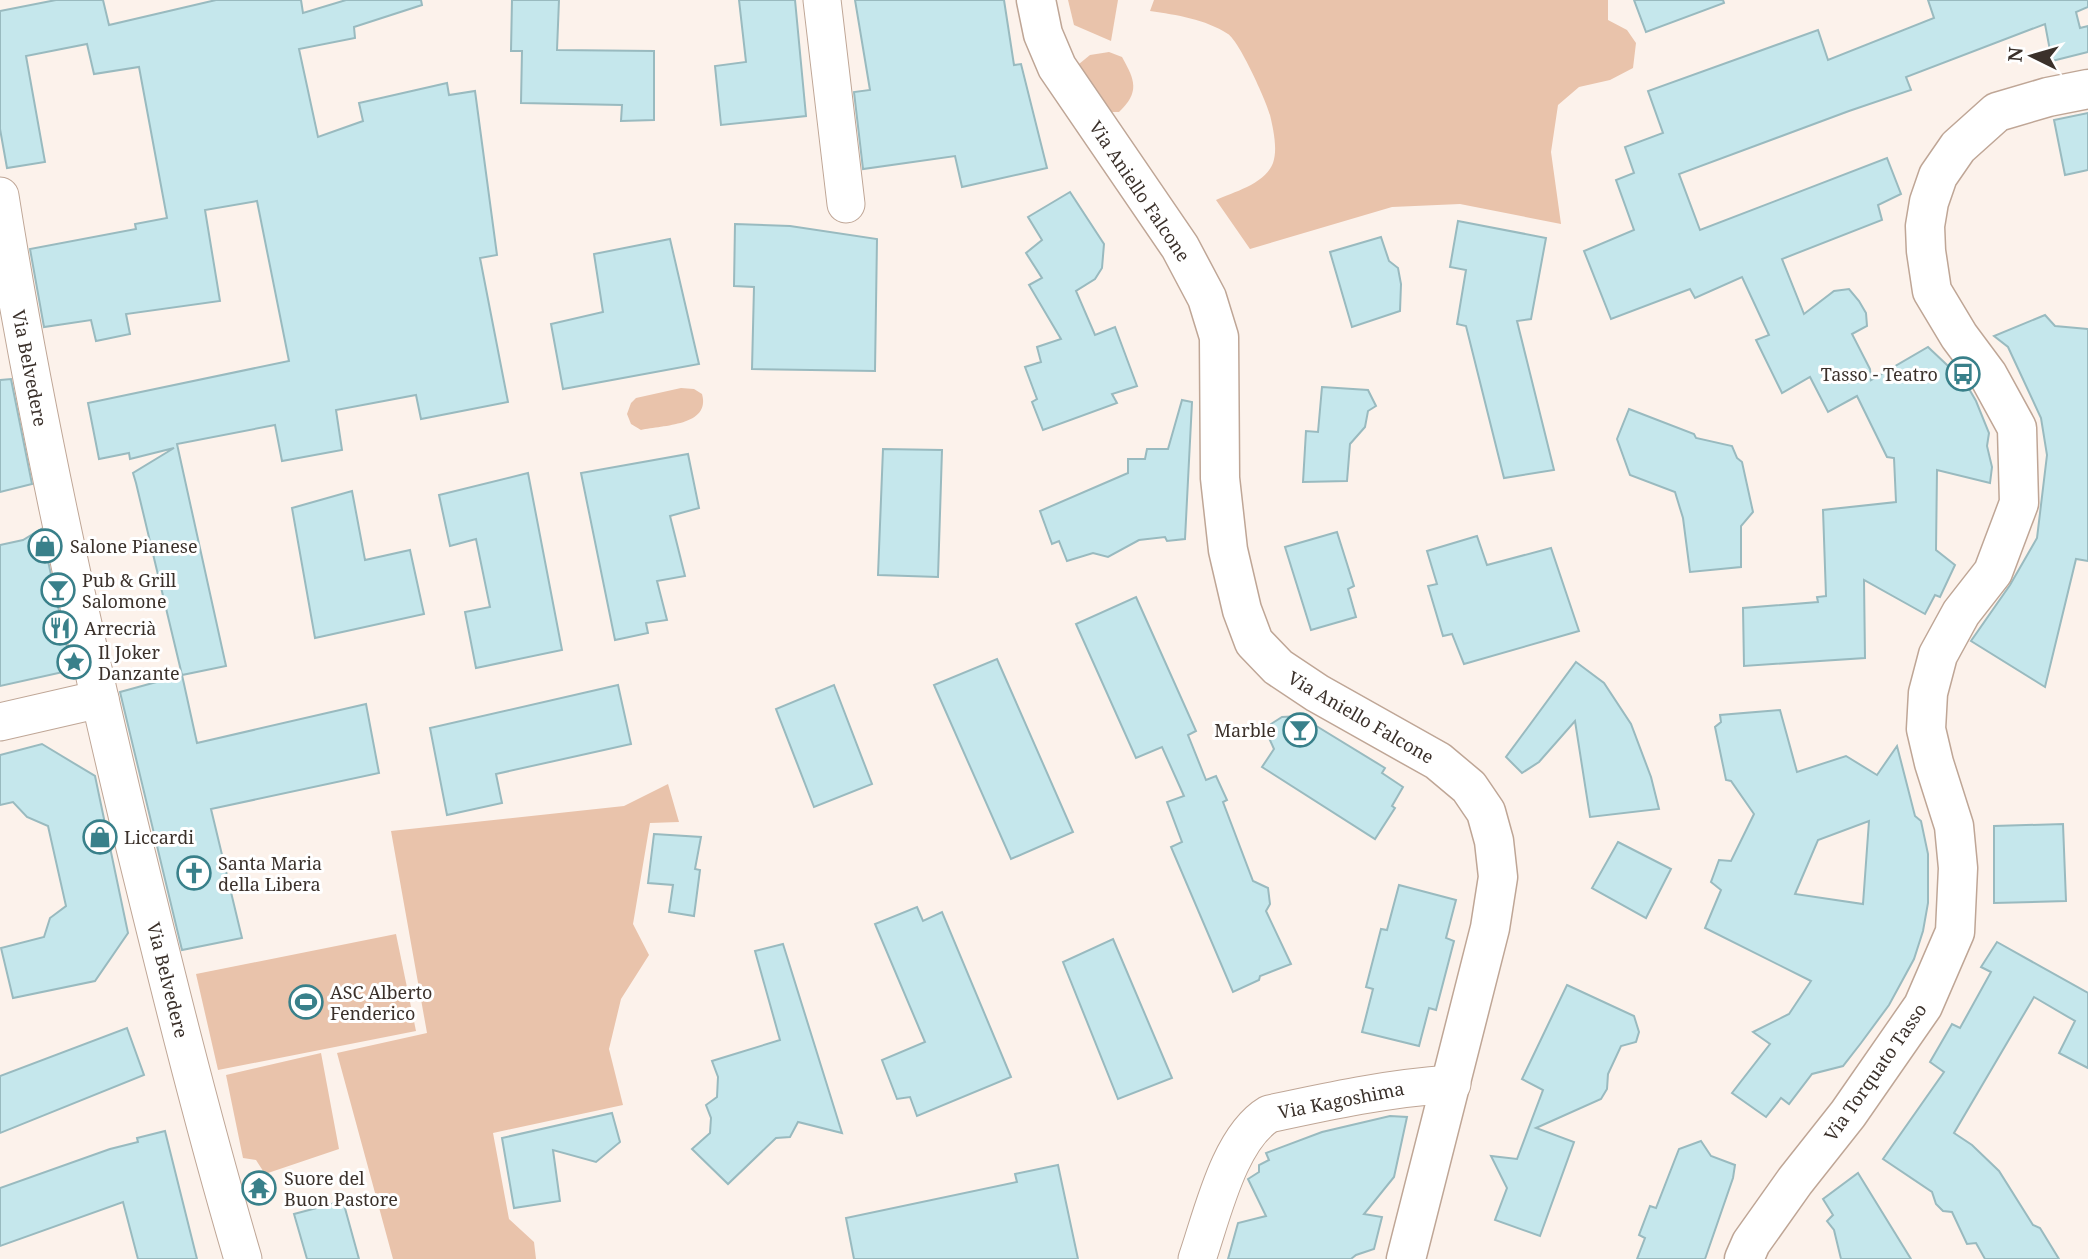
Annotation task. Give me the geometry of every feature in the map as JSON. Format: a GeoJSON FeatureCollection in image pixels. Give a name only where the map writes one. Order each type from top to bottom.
{"type":"FeatureCollection","features":[{"type":"Feature","properties":{"kind":"street"},"geometry":{"type":"LineString","coordinates":[[822,0],[846,204]]}},
{"type":"Feature","properties":{"kind":"street","name":"Via Aniello Falcone"},"geometry":{"type":"LineString","coordinates":[[1036,0],[1044,34],[1057,68],[1180,247],[1207,298],[1219,337],[1220,478],[1228,550],[1242,610],[1254,642],[1278,667],[1317,693],[1438,761],[1469,787],[1486,812],[1494,841],[1498,877],[1490,928],[1406,1259]]}},
{"type":"Feature","properties":{"kind":"street","name":"Via Torquato Tasso"},"geometry":{"type":"LineString","coordinates":[[1744,1259],[1751,1243],[1848,1114],[1923,1006],[1955,932],[1958,868],[1954,826],[1926,729],[1928,692],[1938,655],[1961,613],[1993,572],[2019,503],[2017,428],[1988,375],[1959,337],[1933,291],[1926,251],[1925,226],[1929,202],[1938,176],[1958,147],[1997,112],[2088,89]]}},
{"type":"Feature","properties":{"kind":"street","name":"Via Belvedere"},"geometry":{"type":"LineString","coordinates":[[0,196],[17,302],[100,699],[166,978],[243,1259]]}},
{"type":"Feature","properties":{"kind":"street"},"geometry":{"type":"LineString","coordinates":[[0,722],[100,699]]}},
{"type":"Feature","properties":{"kind":"street","name":"Via Kagoshima"},"geometry":{"type":"LineString","coordinates":[[1197,1259],[1236,1149],[1258,1120],[1269,1114],[1346,1097],[1410,1087],[1452,1084]]}},
{"type":"Feature","properties":{"kind":"shaded area"},"geometry":{"type":"Polygon","coordinates":[[[1068,0],[1118,0],[1111,41],[1074,25],[1068,0]]]}},
{"type":"Feature","properties":{"kind":"shaded area"},"geometry":{"type":"Polygon","coordinates":[[[1154,0],[1608,0],[1608,20],[1627,30],[1636,43],[1633,68],[1610,80],[1579,87],[1558,105],[1551,152],[1561,224],[1460,204],[1392,207],[1250,249],[1216,200],[1256,182],[1273,163],[1275,145],[1267,107],[1245,59],[1228,34],[1200,21],[1150,11],[1154,0]]]}},
{"type":"Feature","properties":{"kind":"shaded area"},"geometry":{"type":"Polygon","coordinates":[[[1109,52],[1122,57],[1132,79],[1133,92],[1119,112],[1110,112],[1079,64],[1090,55],[1109,52]]]}},
{"type":"Feature","properties":{"kind":"shaded area"},"geometry":{"type":"Polygon","coordinates":[[[681,388],[694,389],[702,394],[703,405],[692,418],[672,425],[641,430],[631,424],[627,414],[636,398],[681,388]]]}},
{"type":"Feature","properties":{"kind":"shaded area"},"geometry":{"type":"Polygon","coordinates":[[[668,784],[679,822],[650,823],[633,924],[649,955],[621,999],[609,1049],[623,1105],[493,1133],[509,1219],[534,1242],[536,1259],[393,1259],[337,1053],[427,1033],[391,831],[624,806],[668,784]]]}},
{"type":"Feature","properties":{"kind":"shaded area","name":"ASC Alberto Fenderico"},"geometry":{"type":"Polygon","coordinates":[[[396,934],[416,1031],[218,1070],[196,974],[396,934]]]}},
{"type":"Feature","properties":{"kind":"shaded area"},"geometry":{"type":"Polygon","coordinates":[[[321,1053],[339,1149],[265,1174],[256,1160],[243,1158],[226,1075],[321,1053]]]}},
{"type":"Feature","properties":{"kind":"building"},"geometry":{"type":"Polygon","coordinates":[[[56,0],[103,0],[109,25],[216,0],[301,0],[303,13],[346,0],[421,0],[422,5],[354,27],[355,38],[299,49],[318,137],[363,121],[359,103],[447,83],[449,95],[475,91],[497,255],[480,258],[508,402],[421,419],[416,395],[336,410],[342,450],[282,461],[275,425],[177,444],[226,666],[182,675],[133,473],[174,448],[130,459],[129,453],[99,459],[88,403],[289,361],[257,201],[205,210],[220,301],[126,314],[130,334],[96,341],[91,320],[44,327],[30,249],[136,229],[135,224],[167,218],[139,67],[94,74],[87,44],[26,56],[45,162],[7,168],[0,129],[0,11],[56,0]]]}},
{"type":"Feature","properties":{"kind":"building"},"geometry":{"type":"Polygon","coordinates":[[[512,0],[559,0],[557,50],[654,51],[654,120],[621,121],[622,105],[521,103],[522,51],[511,51],[512,0]]]}},
{"type":"Feature","properties":{"kind":"building"},"geometry":{"type":"Polygon","coordinates":[[[739,0],[795,0],[806,116],[721,125],[715,66],[746,62],[739,0]]]}},
{"type":"Feature","properties":{"kind":"building"},"geometry":{"type":"Polygon","coordinates":[[[855,0],[1004,0],[1014,65],[1021,64],[1047,168],[962,187],[955,156],[863,169],[854,92],[870,90],[855,0]]]}},
{"type":"Feature","properties":{"kind":"building"},"geometry":{"type":"Polygon","coordinates":[[[1634,0],[1723,0],[1724,3],[1646,32],[1634,0]]]}},
{"type":"Feature","properties":{"kind":"building"},"geometry":{"type":"Polygon","coordinates":[[[1928,0],[2088,0],[2088,7],[2076,12],[2080,28],[2088,26],[2088,52],[2052,61],[2045,24],[1906,77],[1911,90],[1679,174],[1700,230],[1887,158],[1901,194],[1878,205],[1882,220],[1782,259],[1804,314],[1834,291],[1849,289],[1859,301],[1866,313],[1867,326],[1852,334],[1870,369],[1871,380],[1928,347],[1965,382],[1989,433],[1987,446],[1992,467],[1990,483],[1937,470],[1936,550],[1955,565],[1940,597],[1935,595],[1925,614],[1864,580],[1865,658],[1744,666],[1743,608],[1818,602],[1817,597],[1826,596],[1823,510],[1896,502],[1894,458],[1887,457],[1857,396],[1828,412],[1810,377],[1782,393],[1756,340],[1769,335],[1742,277],[1695,298],[1690,289],[1611,319],[1584,251],[1634,230],[1616,180],[1634,173],[1625,147],[1663,133],[1648,91],[1818,30],[1828,60],[1934,18],[1928,0]]]}},
{"type":"Feature","properties":{"kind":"building"},"geometry":{"type":"Polygon","coordinates":[[[2088,113],[2088,170],[2065,175],[2054,120],[2088,113]]]}},
{"type":"Feature","properties":{"kind":"building"},"geometry":{"type":"Polygon","coordinates":[[[1070,192],[1104,244],[1102,268],[1095,279],[1076,291],[1095,335],[1115,327],[1137,386],[1112,394],[1117,403],[1043,430],[1032,402],[1037,399],[1025,367],[1041,362],[1037,347],[1061,339],[1029,285],[1042,278],[1026,253],[1042,240],[1028,217],[1070,192]]]}},
{"type":"Feature","properties":{"kind":"building"},"geometry":{"type":"Polygon","coordinates":[[[1458,221],[1546,238],[1531,319],[1517,321],[1554,470],[1504,478],[1466,326],[1457,324],[1466,270],[1450,267],[1458,221]]]}},
{"type":"Feature","properties":{"kind":"building"},"geometry":{"type":"Polygon","coordinates":[[[735,224],[790,226],[877,239],[875,371],[752,369],[754,287],[734,286],[735,224]]]}},
{"type":"Feature","properties":{"kind":"building"},"geometry":{"type":"Polygon","coordinates":[[[1381,237],[1389,261],[1398,268],[1401,284],[1400,311],[1352,327],[1330,252],[1381,237]]]}},
{"type":"Feature","properties":{"kind":"building"},"geometry":{"type":"Polygon","coordinates":[[[670,239],[699,364],[563,389],[551,324],[603,312],[594,254],[670,239]]]}},
{"type":"Feature","properties":{"kind":"building"},"geometry":{"type":"Polygon","coordinates":[[[2045,315],[2055,326],[2088,329],[2088,561],[2076,559],[2045,687],[1971,641],[2010,585],[2037,538],[2047,455],[2041,418],[2008,347],[1994,336],[2045,315]]]}},
{"type":"Feature","properties":{"kind":"building"},"geometry":{"type":"Polygon","coordinates":[[[11,379],[32,484],[0,492],[0,380],[11,379]]]}},
{"type":"Feature","properties":{"kind":"building"},"geometry":{"type":"Polygon","coordinates":[[[1322,387],[1368,390],[1376,406],[1368,411],[1365,427],[1350,444],[1347,481],[1303,482],[1306,431],[1318,432],[1322,387]]]}},
{"type":"Feature","properties":{"kind":"building"},"geometry":{"type":"Polygon","coordinates":[[[1182,400],[1192,402],[1185,539],[1167,541],[1165,537],[1139,540],[1108,557],[1093,553],[1067,561],[1059,541],[1052,544],[1040,511],[1128,473],[1128,459],[1145,459],[1147,449],[1168,449],[1182,400]]]}},
{"type":"Feature","properties":{"kind":"building"},"geometry":{"type":"Polygon","coordinates":[[[1629,409],[1694,434],[1696,438],[1732,446],[1737,458],[1742,462],[1753,512],[1741,526],[1741,567],[1690,572],[1683,518],[1675,492],[1630,475],[1617,439],[1629,409]]]}},
{"type":"Feature","properties":{"kind":"building"},"geometry":{"type":"Polygon","coordinates":[[[883,449],[942,450],[938,577],[878,575],[883,449]]]}},
{"type":"Feature","properties":{"kind":"building"},"geometry":{"type":"Polygon","coordinates":[[[688,454],[699,508],[670,516],[685,576],[657,581],[667,620],[646,623],[648,633],[615,640],[581,473],[688,454]]]}},
{"type":"Feature","properties":{"kind":"building"},"geometry":{"type":"Polygon","coordinates":[[[528,473],[562,650],[476,668],[465,612],[490,607],[476,539],[450,546],[439,495],[528,473]]]}},
{"type":"Feature","properties":{"kind":"building"},"geometry":{"type":"Polygon","coordinates":[[[352,491],[365,560],[410,550],[424,614],[315,638],[292,508],[352,491]]]}},
{"type":"Feature","properties":{"kind":"building"},"geometry":{"type":"Polygon","coordinates":[[[41,529],[72,670],[0,686],[0,545],[23,540],[41,529]]]}},
{"type":"Feature","properties":{"kind":"building"},"geometry":{"type":"Polygon","coordinates":[[[1337,532],[1354,586],[1348,589],[1356,617],[1311,630],[1285,547],[1337,532]]]}},
{"type":"Feature","properties":{"kind":"building"},"geometry":{"type":"Polygon","coordinates":[[[1477,536],[1487,565],[1551,548],[1579,631],[1464,664],[1452,634],[1443,636],[1428,586],[1437,584],[1427,551],[1477,536]]]}},
{"type":"Feature","properties":{"kind":"building"},"geometry":{"type":"Polygon","coordinates":[[[1136,597],[1196,731],[1188,735],[1206,780],[1216,776],[1227,800],[1223,802],[1253,881],[1268,888],[1270,904],[1266,911],[1291,964],[1260,976],[1259,980],[1233,992],[1171,847],[1182,842],[1167,802],[1184,796],[1162,747],[1136,758],[1076,624],[1136,597]]]}},
{"type":"Feature","properties":{"kind":"building"},"geometry":{"type":"Polygon","coordinates":[[[997,659],[1073,832],[1011,859],[934,685],[997,659]]]}},
{"type":"Feature","properties":{"kind":"building"},"geometry":{"type":"Polygon","coordinates":[[[1576,662],[1604,683],[1631,724],[1651,777],[1659,809],[1590,817],[1575,721],[1539,762],[1522,773],[1506,757],[1576,662]]]}},
{"type":"Feature","properties":{"kind":"building","name":"Santa Maria della Libera"},"geometry":{"type":"Polygon","coordinates":[[[182,675],[197,743],[366,704],[379,773],[211,809],[242,938],[182,950],[120,692],[182,675]]]}},
{"type":"Feature","properties":{"kind":"building"},"geometry":{"type":"Polygon","coordinates":[[[618,685],[631,744],[496,774],[502,803],[447,815],[430,728],[618,685]]]}},
{"type":"Feature","properties":{"kind":"building"},"geometry":{"type":"Polygon","coordinates":[[[834,685],[872,784],[814,807],[776,709],[834,685]]]}},
{"type":"Feature","properties":{"kind":"building"},"geometry":{"type":"Polygon","coordinates":[[[1780,710],[1797,772],[1846,756],[1877,775],[1897,746],[1915,816],[1921,821],[1928,854],[1928,903],[1923,931],[1914,959],[1889,1005],[1843,1066],[1812,1074],[1789,1104],[1781,1098],[1766,1117],[1732,1093],[1770,1044],[1753,1032],[1789,1014],[1811,981],[1705,928],[1721,890],[1711,882],[1719,860],[1731,861],[1754,814],[1731,781],[1726,780],[1715,727],[1721,722],[1720,715],[1780,710]],[[1869,821],[1818,840],[1795,894],[1863,904],[1869,821]]]}},
{"type":"Feature","properties":{"kind":"building"},"geometry":{"type":"Polygon","coordinates":[[[1300,716],[1385,768],[1382,773],[1403,787],[1392,806],[1395,808],[1375,839],[1262,767],[1274,749],[1269,738],[1271,724],[1282,717],[1300,716]]]}},
{"type":"Feature","properties":{"kind":"building"},"geometry":{"type":"Polygon","coordinates":[[[42,744],[95,776],[128,933],[95,981],[13,998],[1,948],[44,937],[50,918],[66,906],[48,826],[27,817],[13,802],[0,805],[0,755],[42,744]]]}},
{"type":"Feature","properties":{"kind":"building"},"geometry":{"type":"Polygon","coordinates":[[[2063,824],[2066,901],[1994,903],[1994,826],[2063,824]]]}},
{"type":"Feature","properties":{"kind":"building"},"geometry":{"type":"Polygon","coordinates":[[[654,834],[701,837],[695,869],[700,870],[694,916],[669,912],[673,885],[648,883],[654,834]]]}},
{"type":"Feature","properties":{"kind":"building"},"geometry":{"type":"Polygon","coordinates":[[[1618,842],[1671,869],[1646,918],[1592,888],[1618,842]]]}},
{"type":"Feature","properties":{"kind":"building"},"geometry":{"type":"Polygon","coordinates":[[[1399,885],[1456,900],[1446,938],[1454,941],[1436,1010],[1429,1008],[1419,1046],[1362,1032],[1373,989],[1366,987],[1381,929],[1387,930],[1399,885]]]}},
{"type":"Feature","properties":{"kind":"building"},"geometry":{"type":"Polygon","coordinates":[[[917,907],[923,921],[942,912],[1011,1077],[917,1116],[910,1097],[897,1099],[882,1060],[925,1042],[875,924],[917,907]]]}},
{"type":"Feature","properties":{"kind":"building"},"geometry":{"type":"Polygon","coordinates":[[[1113,939],[1172,1078],[1118,1099],[1063,962],[1113,939]]]}},
{"type":"Feature","properties":{"kind":"building"},"geometry":{"type":"Polygon","coordinates":[[[1997,942],[2088,993],[2088,1068],[2059,1053],[2075,1021],[2034,997],[1954,1133],[1972,1145],[1999,1171],[2033,1225],[2040,1228],[2059,1259],[1985,1259],[1976,1243],[1967,1244],[1952,1212],[1943,1211],[1936,1204],[1932,1192],[1883,1159],[1944,1072],[1930,1062],[1952,1024],[1960,1028],[1991,972],[1981,967],[1997,942]]]}},
{"type":"Feature","properties":{"kind":"building"},"geometry":{"type":"Polygon","coordinates":[[[783,944],[842,1133],[798,1122],[790,1137],[776,1138],[728,1184],[692,1149],[710,1133],[711,1118],[706,1105],[717,1097],[718,1077],[712,1061],[780,1040],[755,951],[783,944]]]}},
{"type":"Feature","properties":{"kind":"building"},"geometry":{"type":"Polygon","coordinates":[[[1567,985],[1634,1016],[1639,1032],[1636,1042],[1621,1046],[1608,1074],[1607,1089],[1601,1099],[1536,1128],[1574,1142],[1540,1236],[1495,1220],[1507,1188],[1491,1156],[1517,1159],[1543,1090],[1522,1079],[1567,985]]]}},
{"type":"Feature","properties":{"kind":"building"},"geometry":{"type":"Polygon","coordinates":[[[127,1028],[144,1075],[0,1133],[0,1076],[127,1028]]]}},
{"type":"Feature","properties":{"kind":"building"},"geometry":{"type":"Polygon","coordinates":[[[612,1113],[620,1142],[596,1162],[553,1150],[560,1201],[514,1208],[502,1138],[612,1113]]]}},
{"type":"Feature","properties":{"kind":"building"},"geometry":{"type":"Polygon","coordinates":[[[1390,1116],[1407,1117],[1394,1177],[1364,1214],[1382,1217],[1374,1249],[1351,1259],[1228,1259],[1238,1223],[1266,1216],[1248,1179],[1259,1172],[1259,1165],[1269,1160],[1266,1153],[1322,1132],[1390,1116]]]}},
{"type":"Feature","properties":{"kind":"building"},"geometry":{"type":"Polygon","coordinates":[[[165,1131],[197,1259],[138,1259],[123,1202],[0,1246],[0,1188],[110,1149],[138,1142],[137,1138],[165,1131]]]}},
{"type":"Feature","properties":{"kind":"building"},"geometry":{"type":"Polygon","coordinates":[[[1701,1141],[1711,1156],[1735,1165],[1705,1259],[1637,1259],[1645,1238],[1639,1235],[1650,1206],[1656,1208],[1679,1149],[1701,1141]]]}},
{"type":"Feature","properties":{"kind":"building"},"geometry":{"type":"Polygon","coordinates":[[[1058,1165],[1078,1259],[854,1259],[846,1218],[1017,1182],[1015,1174],[1058,1165]]]}},
{"type":"Feature","properties":{"kind":"building"},"geometry":{"type":"Polygon","coordinates":[[[1858,1173],[1911,1259],[1841,1259],[1834,1230],[1827,1221],[1833,1215],[1823,1199],[1858,1173]]]}},
{"type":"Feature","properties":{"kind":"building"},"geometry":{"type":"Polygon","coordinates":[[[343,1201],[359,1259],[307,1259],[294,1214],[343,1201]]]}},
{"type":"Feature","properties":{"kind":"place","name":"Tasso - Teatro"},"geometry":{"type":"Point","coordinates":[1963,374]}},
{"type":"Feature","properties":{"kind":"place","name":"Salone Pianese"},"geometry":{"type":"Point","coordinates":[45,546]}},
{"type":"Feature","properties":{"kind":"place","name":"Pub & Grill Salomone"},"geometry":{"type":"Point","coordinates":[58,590]}},
{"type":"Feature","properties":{"kind":"place","name":"Arrecrià"},"geometry":{"type":"Point","coordinates":[60,628]}},
{"type":"Feature","properties":{"kind":"place","name":"Il Joker Danzante"},"geometry":{"type":"Point","coordinates":[74,662]}},
{"type":"Feature","properties":{"kind":"place","name":"Marble"},"geometry":{"type":"Point","coordinates":[1300,730]}},
{"type":"Feature","properties":{"kind":"place","name":"Liccardi"},"geometry":{"type":"Point","coordinates":[100,837]}},
{"type":"Feature","properties":{"kind":"place","name":"Santa Maria della Libera"},"geometry":{"type":"Point","coordinates":[194,873]}},
{"type":"Feature","properties":{"kind":"place","name":"ASC Alberto Fenderico"},"geometry":{"type":"Point","coordinates":[306,1002]}},
{"type":"Feature","properties":{"kind":"place","name":"Suore del Buon Pastore"},"geometry":{"type":"Point","coordinates":[259,1188]}}]}
